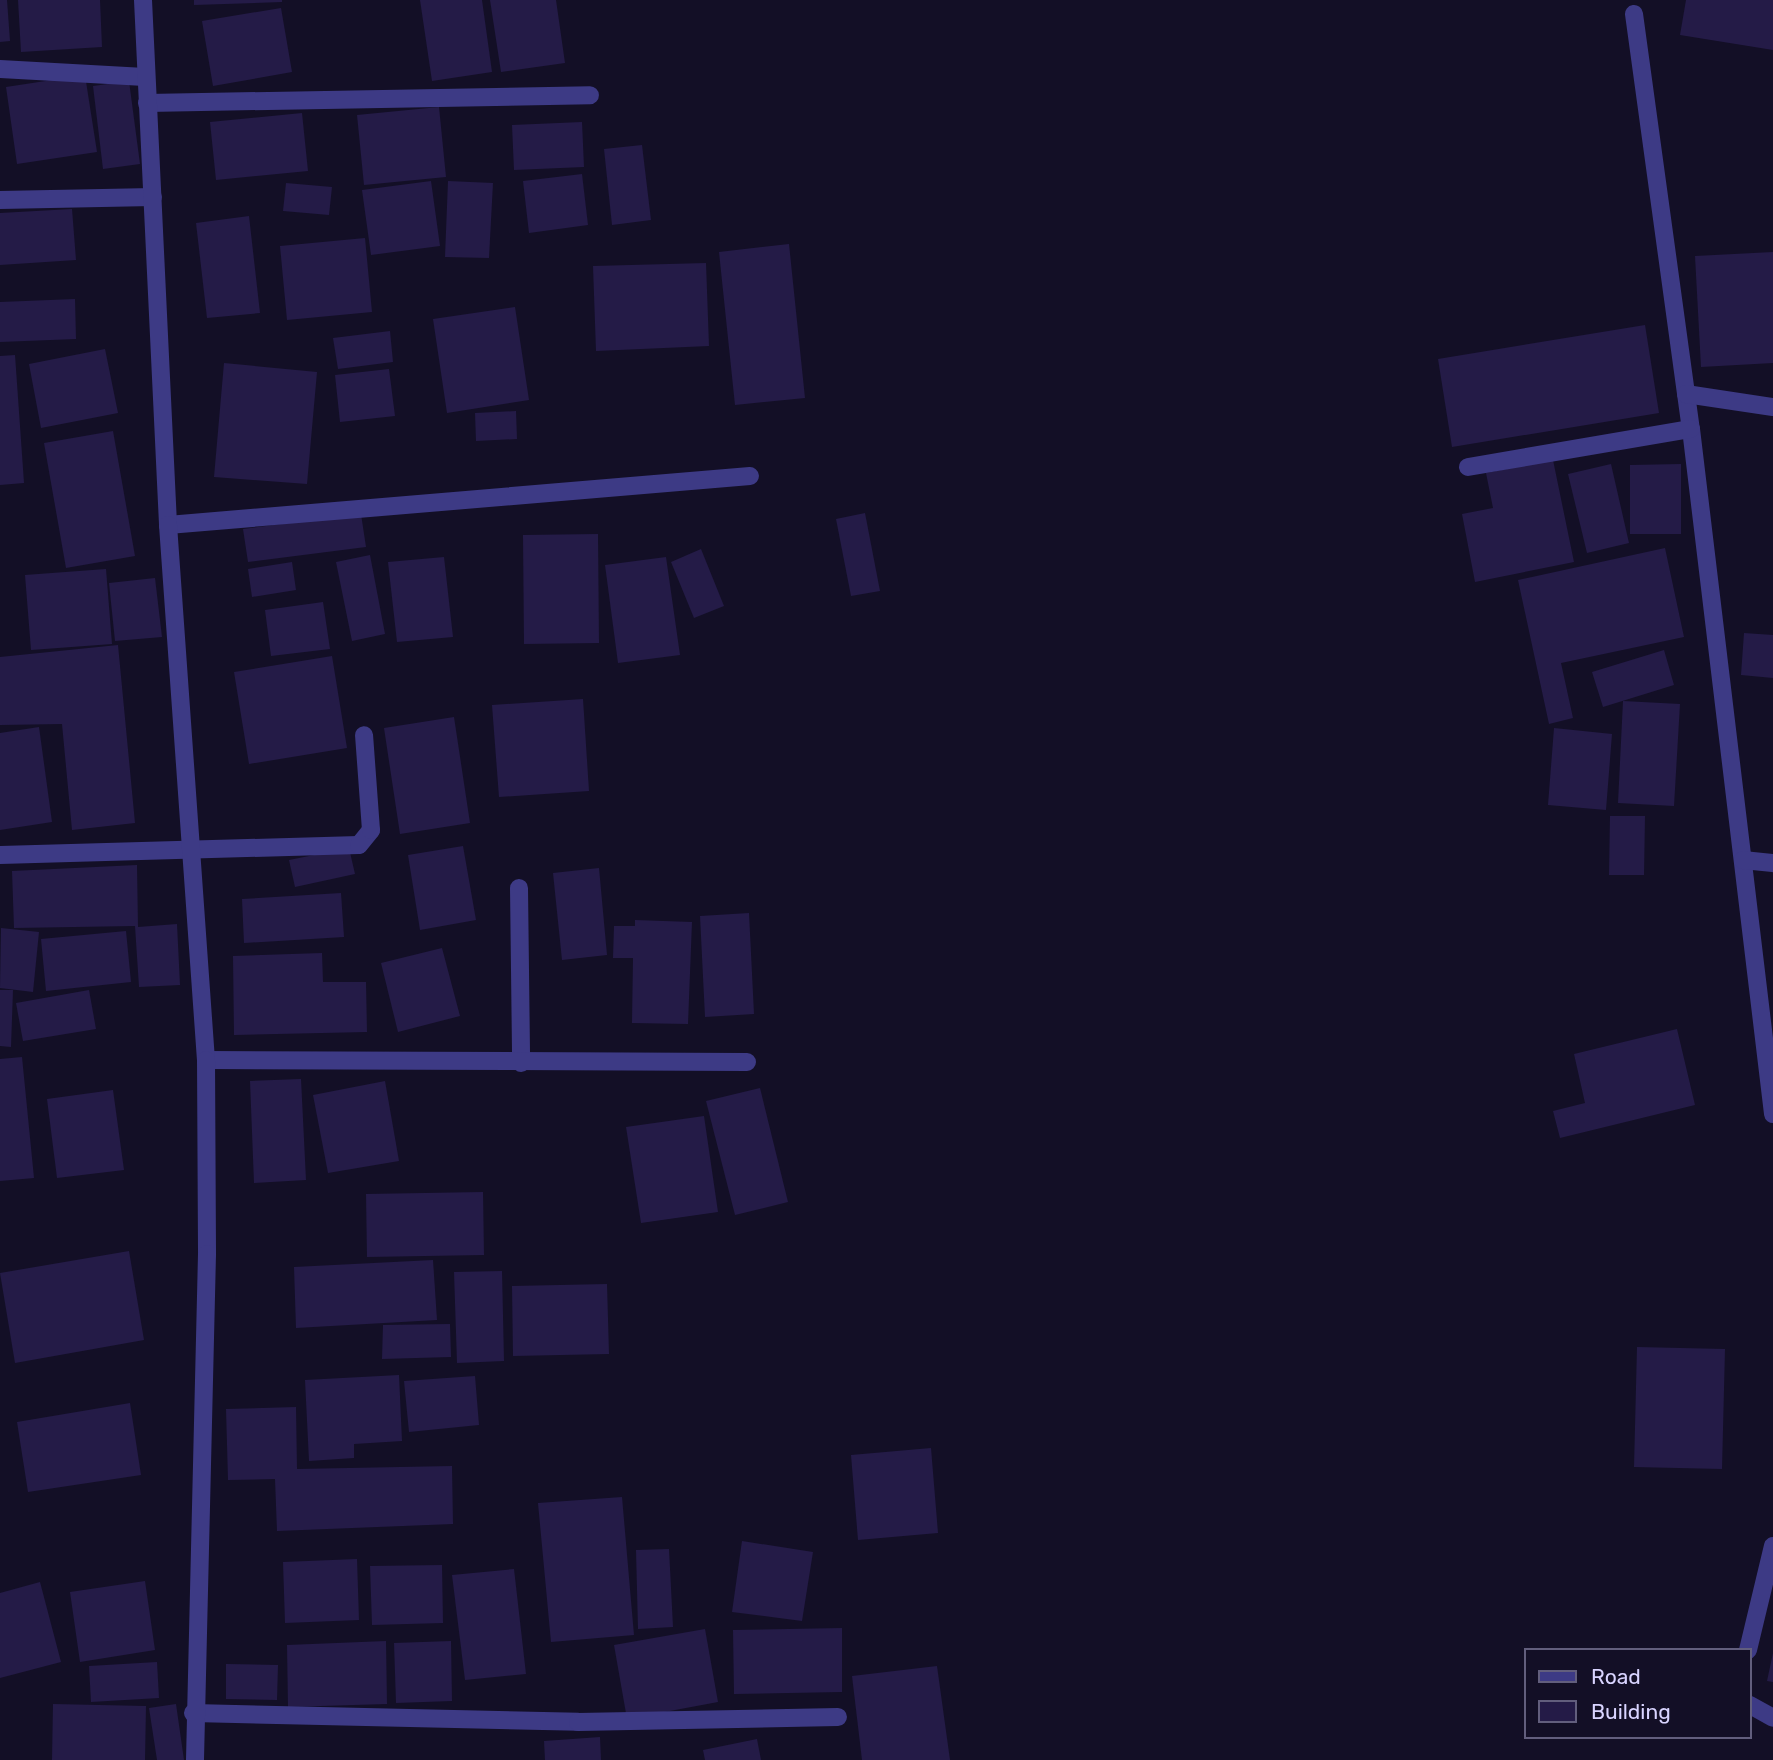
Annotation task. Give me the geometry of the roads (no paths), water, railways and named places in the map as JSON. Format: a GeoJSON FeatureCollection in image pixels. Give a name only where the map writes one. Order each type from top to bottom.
{"type":"FeatureCollection","features":[{"type":"Feature","properties":{"kind":"street"},"geometry":{"type":"LineString","coordinates":[[143,0],[168,525],[206,1060],[207,1254],[193,1713],[195,1760]]}},
{"type":"Feature","properties":{"kind":"street"},"geometry":{"type":"LineString","coordinates":[[1634,14],[1691,429],[1773,1114]]}},
{"type":"Feature","properties":{"kind":"street"},"geometry":{"type":"LineString","coordinates":[[0,69],[145,77]]}},
{"type":"Feature","properties":{"kind":"street"},"geometry":{"type":"LineString","coordinates":[[147,103],[590,95]]}},
{"type":"Feature","properties":{"kind":"street"},"geometry":{"type":"LineString","coordinates":[[0,200],[153,197]]}},
{"type":"Feature","properties":{"kind":"street"},"geometry":{"type":"LineString","coordinates":[[1686,394],[1773,407]]}},
{"type":"Feature","properties":{"kind":"street"},"geometry":{"type":"LineString","coordinates":[[1468,467],[1691,429]]}},
{"type":"Feature","properties":{"kind":"street"},"geometry":{"type":"LineString","coordinates":[[168,525],[750,476]]}},
{"type":"Feature","properties":{"kind":"street"},"geometry":{"type":"LineString","coordinates":[[0,855],[359,845],[371,830],[364,735]]}},
{"type":"Feature","properties":{"kind":"street"},"geometry":{"type":"LineString","coordinates":[[1743,860],[1773,863]]}},
{"type":"Feature","properties":{"kind":"street"},"geometry":{"type":"LineString","coordinates":[[519,888],[521,1063]]}},
{"type":"Feature","properties":{"kind":"street"},"geometry":{"type":"LineString","coordinates":[[206,1060],[747,1062]]}},
{"type":"Feature","properties":{"kind":"street"},"geometry":{"type":"LineString","coordinates":[[1748,1648],[1773,1546]]}},
{"type":"Feature","properties":{"kind":"street"},"geometry":{"type":"LineString","coordinates":[[1752,1706],[1773,1718]]}},
{"type":"Feature","properties":{"kind":"street"},"geometry":{"type":"LineString","coordinates":[[193,1713],[578,1722],[838,1717]]}}]}
